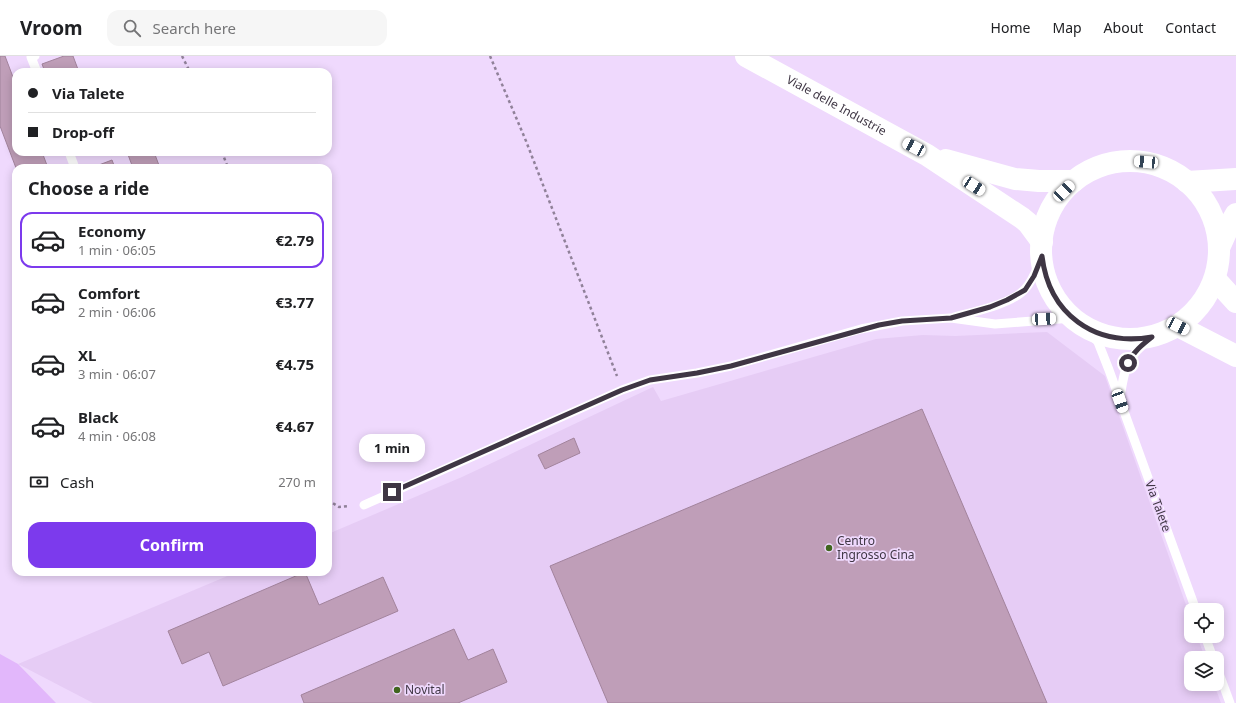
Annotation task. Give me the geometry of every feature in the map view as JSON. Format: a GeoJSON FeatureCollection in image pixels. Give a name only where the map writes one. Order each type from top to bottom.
{"type":"FeatureCollection","features":[{"type":"Feature","properties":{"kind":"main road","name":"Viale delle Industrie"},"geometry":{"type":"LineString","coordinates":[[746,56],[927,154],[1022,218],[1028,223],[1042,249]]}},
{"type":"Feature","properties":{"kind":"main road","name":"Viale delle Industrie"},"geometry":{"type":"LineString","coordinates":[[927,154],[1015,179],[1074,181]]}},
{"type":"Feature","properties":{"kind":"main road","name":"Viale delle Industrie"},"geometry":{"type":"LineString","coordinates":[[1115,162],[1146,162],[1160,166],[1187,182],[1202,198],[1214,218],[1218,233],[1219,248],[1215,279],[1200,305],[1190,316],[1178,326],[1152,337],[1124,339],[1110,337],[1096,332],[1078,322],[1062,308],[1054,296],[1044,270],[1042,249],[1048,215],[1055,202],[1064,191],[1074,181],[1087,172],[1100,166],[1115,162]]}},
{"type":"Feature","properties":{"kind":"main road"},"geometry":{"type":"LineString","coordinates":[[1187,182],[1236,179]]}},
{"type":"Feature","properties":{"kind":"main road"},"geometry":{"type":"LineString","coordinates":[[1219,248],[1236,214]]}},
{"type":"Feature","properties":{"kind":"main road"},"geometry":{"type":"LineString","coordinates":[[1215,279],[1236,302]]}},
{"type":"Feature","properties":{"kind":"main road"},"geometry":{"type":"LineString","coordinates":[[1178,326],[1236,356]]}},
{"type":"Feature","properties":{"kind":"lane"},"geometry":{"type":"LineString","coordinates":[[34,56],[31,58],[35,68]]}},
{"type":"Feature","properties":{"kind":"lane"},"geometry":{"type":"LineString","coordinates":[[951,318],[998,304],[1020,294],[1031,282],[1042,249]]}},
{"type":"Feature","properties":{"kind":"lane"},"geometry":{"type":"LineString","coordinates":[[364,505],[622,390],[650,380],[731,366],[879,325],[902,321],[951,318],[995,324],[1078,322]]}},
{"type":"Feature","properties":{"kind":"lane","name":"Via Talete"},"geometry":{"type":"LineString","coordinates":[[1078,322],[1098,342],[1102,350],[1193,603]]}},
{"type":"Feature","properties":{"kind":"lane","name":"Via Talete"},"geometry":{"type":"LineString","coordinates":[[1120,401],[1125,370],[1130,358],[1137,349],[1152,337]]}},
{"type":"Feature","properties":{"kind":"lane"},"geometry":{"type":"LineString","coordinates":[[1224,687],[1230,703]]}},
{"type":"Feature","properties":{"kind":"path"},"geometry":{"type":"LineString","coordinates":[[182,56],[188,68]]}},
{"type":"Feature","properties":{"kind":"path"},"geometry":{"type":"LineString","coordinates":[[490,56],[622,390]]}},
{"type":"Feature","properties":{"kind":"path"},"geometry":{"type":"LineString","coordinates":[[332,503],[339,507],[364,505]]}},
{"type":"Feature","properties":{"kind":"shaded area","name":"Centro Ingrosso Cina"},"geometry":{"type":"Polygon","coordinates":[[[1047,332],[1105,376],[1185,603],[1184,603],[1184,643],[1200,643],[1202,651],[1184,651],[1184,691],[1217,691],[1221,703],[93,703],[18,664],[227,576],[332,576],[332,532],[462,477],[653,387],[661,401],[876,339],[923,335],[955,336],[1047,332]]]}},
{"type":"Feature","properties":{"kind":"shaded area"},"geometry":{"type":"Polygon","coordinates":[[[0,654],[18,664],[56,703],[0,703],[0,654]]]}},
{"type":"Feature","properties":{"kind":"building"},"geometry":{"type":"Polygon","coordinates":[[[0,56],[5,56],[12,74],[12,156],[44,156],[46,164],[14,164],[0,126],[0,56]]]}},
{"type":"Feature","properties":{"kind":"building"},"geometry":{"type":"Polygon","coordinates":[[[64,56],[73,56],[78,68],[44,68],[42,64],[64,56]]]}},
{"type":"Feature","properties":{"kind":"building"},"geometry":{"type":"Polygon","coordinates":[[[128,156],[156,156],[158,164],[132,164],[128,156]]]}},
{"type":"Feature","properties":{"kind":"building"},"geometry":{"type":"Polygon","coordinates":[[[112,160],[114,164],[102,164],[112,160]]]}},
{"type":"Feature","properties":{"kind":"building"},"geometry":{"type":"Polygon","coordinates":[[[922,409],[1047,703],[608,703],[550,566],[922,409]]]}},
{"type":"Feature","properties":{"kind":"building"},"geometry":{"type":"Polygon","coordinates":[[[574,438],[580,453],[545,469],[538,455],[574,438]]]}},
{"type":"Feature","properties":{"kind":"building"},"geometry":{"type":"Polygon","coordinates":[[[296,576],[307,576],[319,605],[383,577],[398,611],[223,686],[209,652],[182,664],[168,631],[296,576]]]}},
{"type":"Feature","properties":{"kind":"building"},"geometry":{"type":"Polygon","coordinates":[[[454,629],[468,660],[493,649],[507,682],[458,703],[304,703],[301,695],[454,629]]]}},
{"type":"Feature","properties":{"kind":"place","name":"Centro Ingrosso Cina"},"geometry":{"type":"Point","coordinates":[829,548]}},
{"type":"Feature","properties":{"kind":"place","name":"Novital"},"geometry":{"type":"Point","coordinates":[397,690]}},
{"type":"Feature","properties":{"kind":"route"},"geometry":{"type":"LineString","coordinates":[[392,492],[622,390],[650,380],[731,366],[879,325],[902,321],[951,318],[990,307],[1015,297],[1025,290],[1034,276],[1042,256],[1044,270],[1054,296],[1062,308],[1072,318],[1096,332],[1110,337],[1138,339],[1152,337],[1137,349],[1128,363]]}}]}
